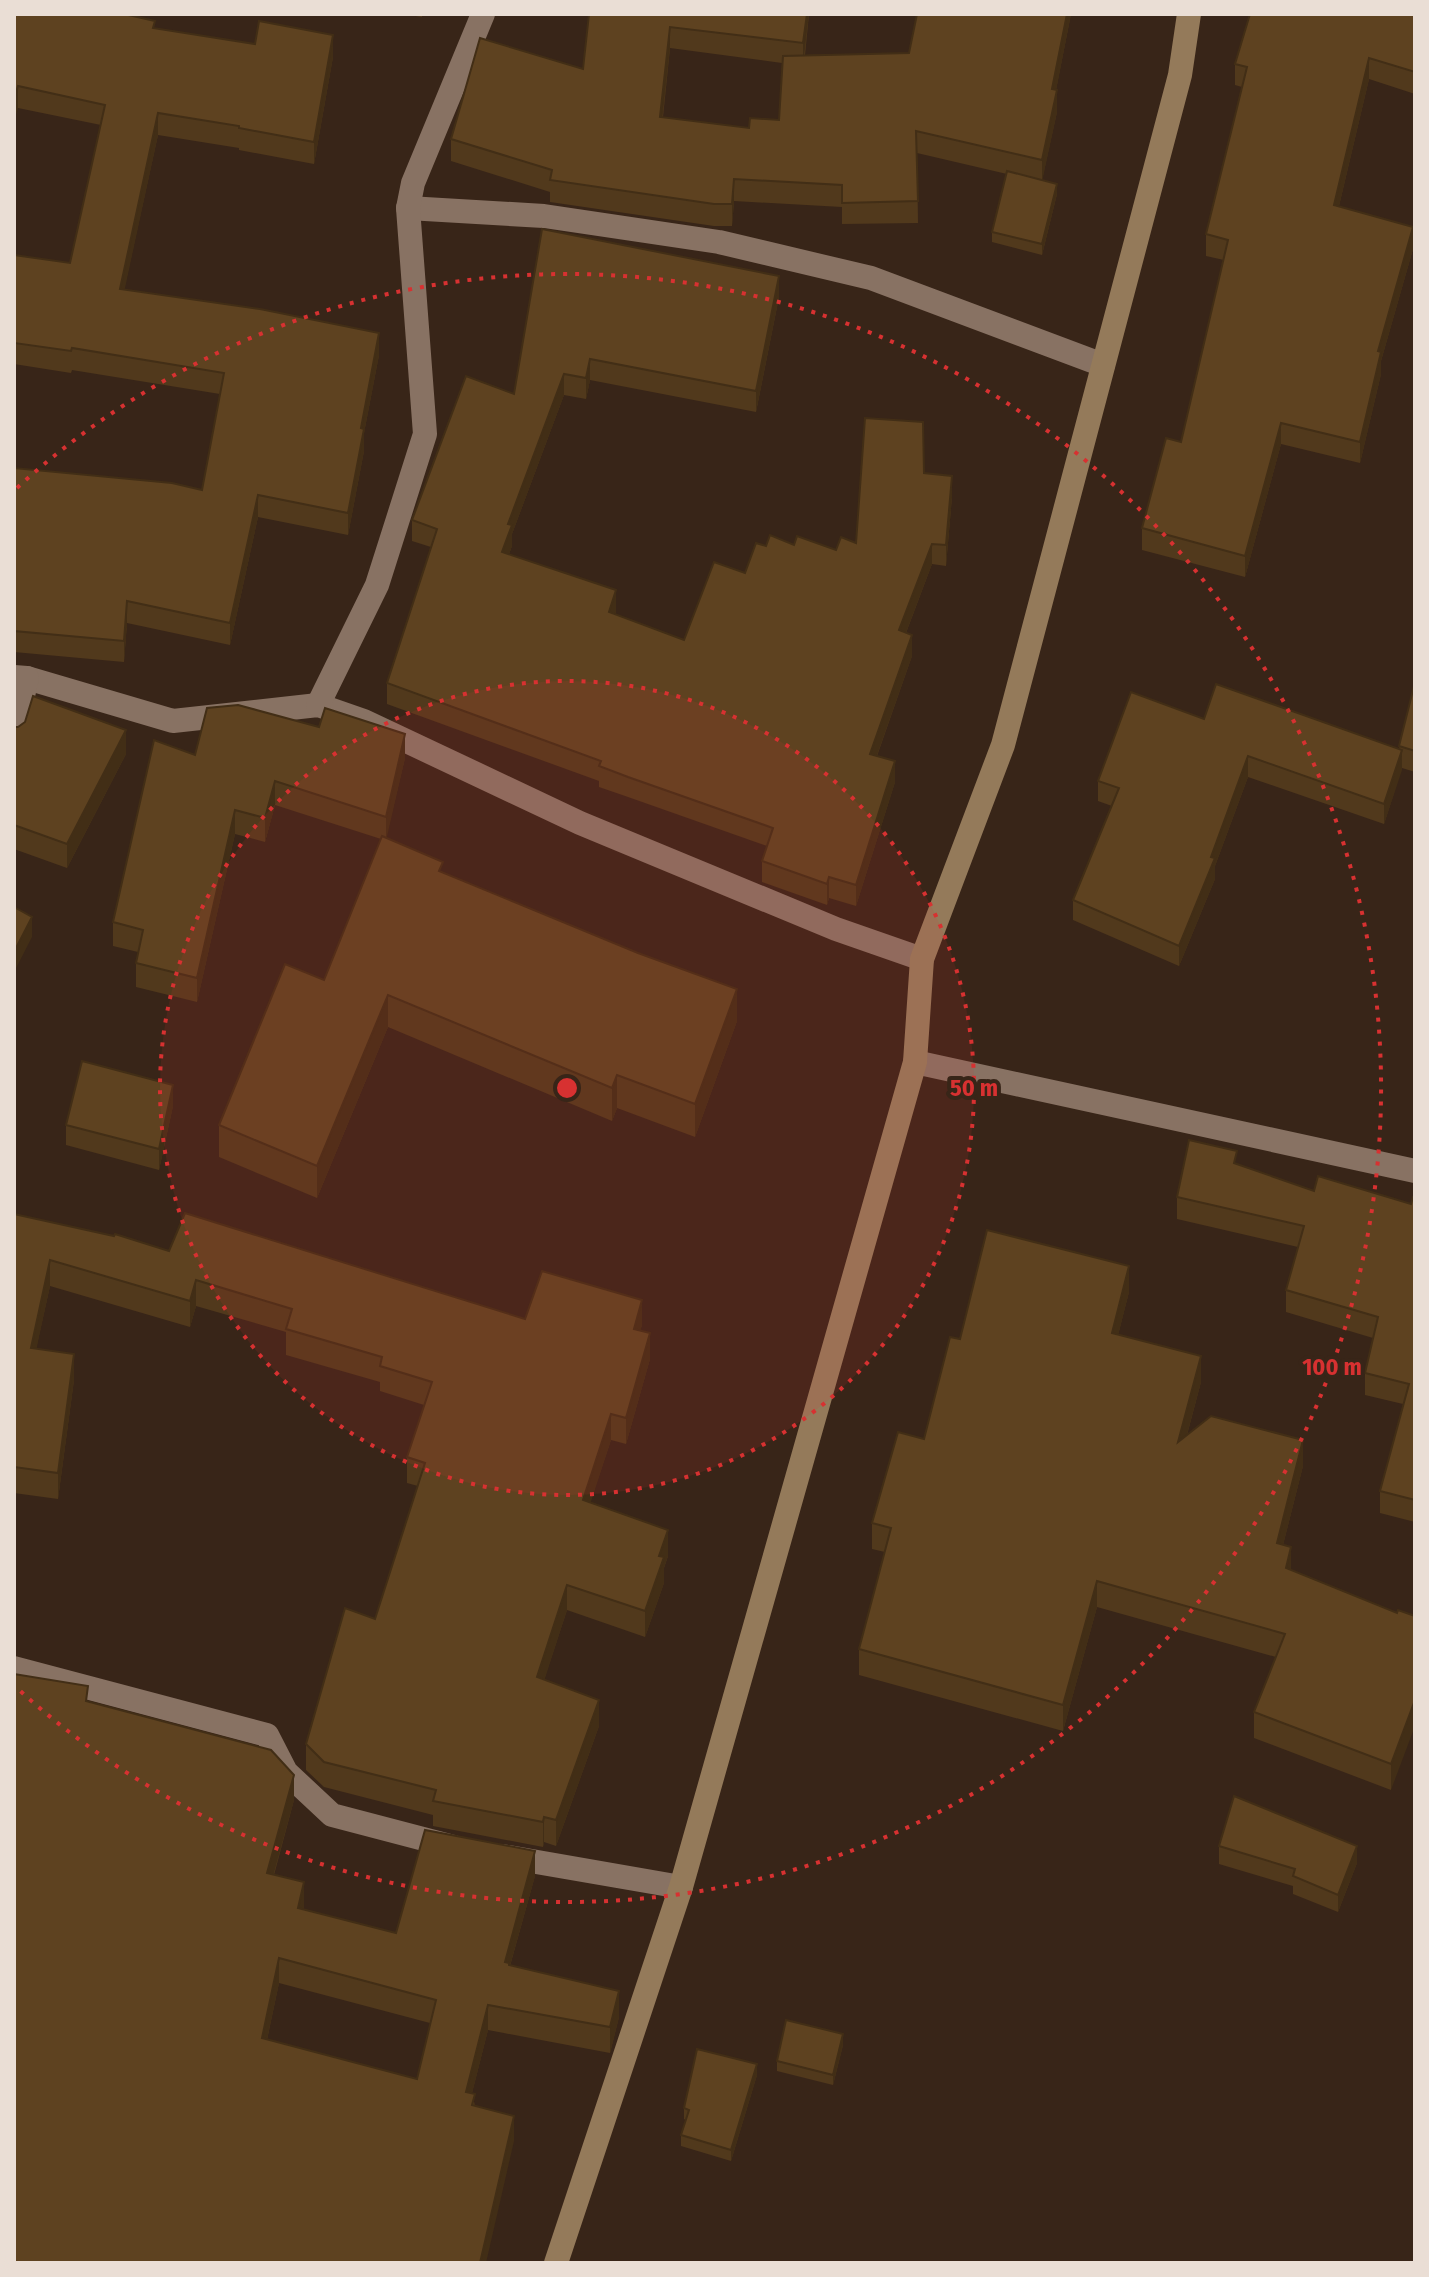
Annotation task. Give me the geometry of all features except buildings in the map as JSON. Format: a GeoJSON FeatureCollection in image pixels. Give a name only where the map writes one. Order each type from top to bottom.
{"type":"FeatureCollection","features":[{"type":"Feature","properties":{"kind":"street"},"geometry":{"type":"LineString","coordinates":[[318,705],[377,585],[425,434],[408,208],[413,183],[483,14]]}},
{"type":"Feature","properties":{"kind":"street"},"geometry":{"type":"LineString","coordinates":[[556,2263],[681,1887],[915,1062],[922,959],[1003,745],[1180,75],[1189,14]]}},
{"type":"Feature","properties":{"kind":"street"},"geometry":{"type":"LineString","coordinates":[[408,208],[544,216],[719,242],[871,278],[1103,365]]}},
{"type":"Feature","properties":{"kind":"street"},"geometry":{"type":"LineString","coordinates":[[14,736],[20,677],[173,721],[318,705],[364,721],[580,823],[836,929],[922,959]]}},
{"type":"Feature","properties":{"kind":"street"},"geometry":{"type":"LineString","coordinates":[[915,1062],[1415,1171]]}},
{"type":"Feature","properties":{"kind":"street"},"geometry":{"type":"LineString","coordinates":[[14,1668],[267,1735],[286,1772],[332,1815],[448,1846],[681,1887]]}}]}
